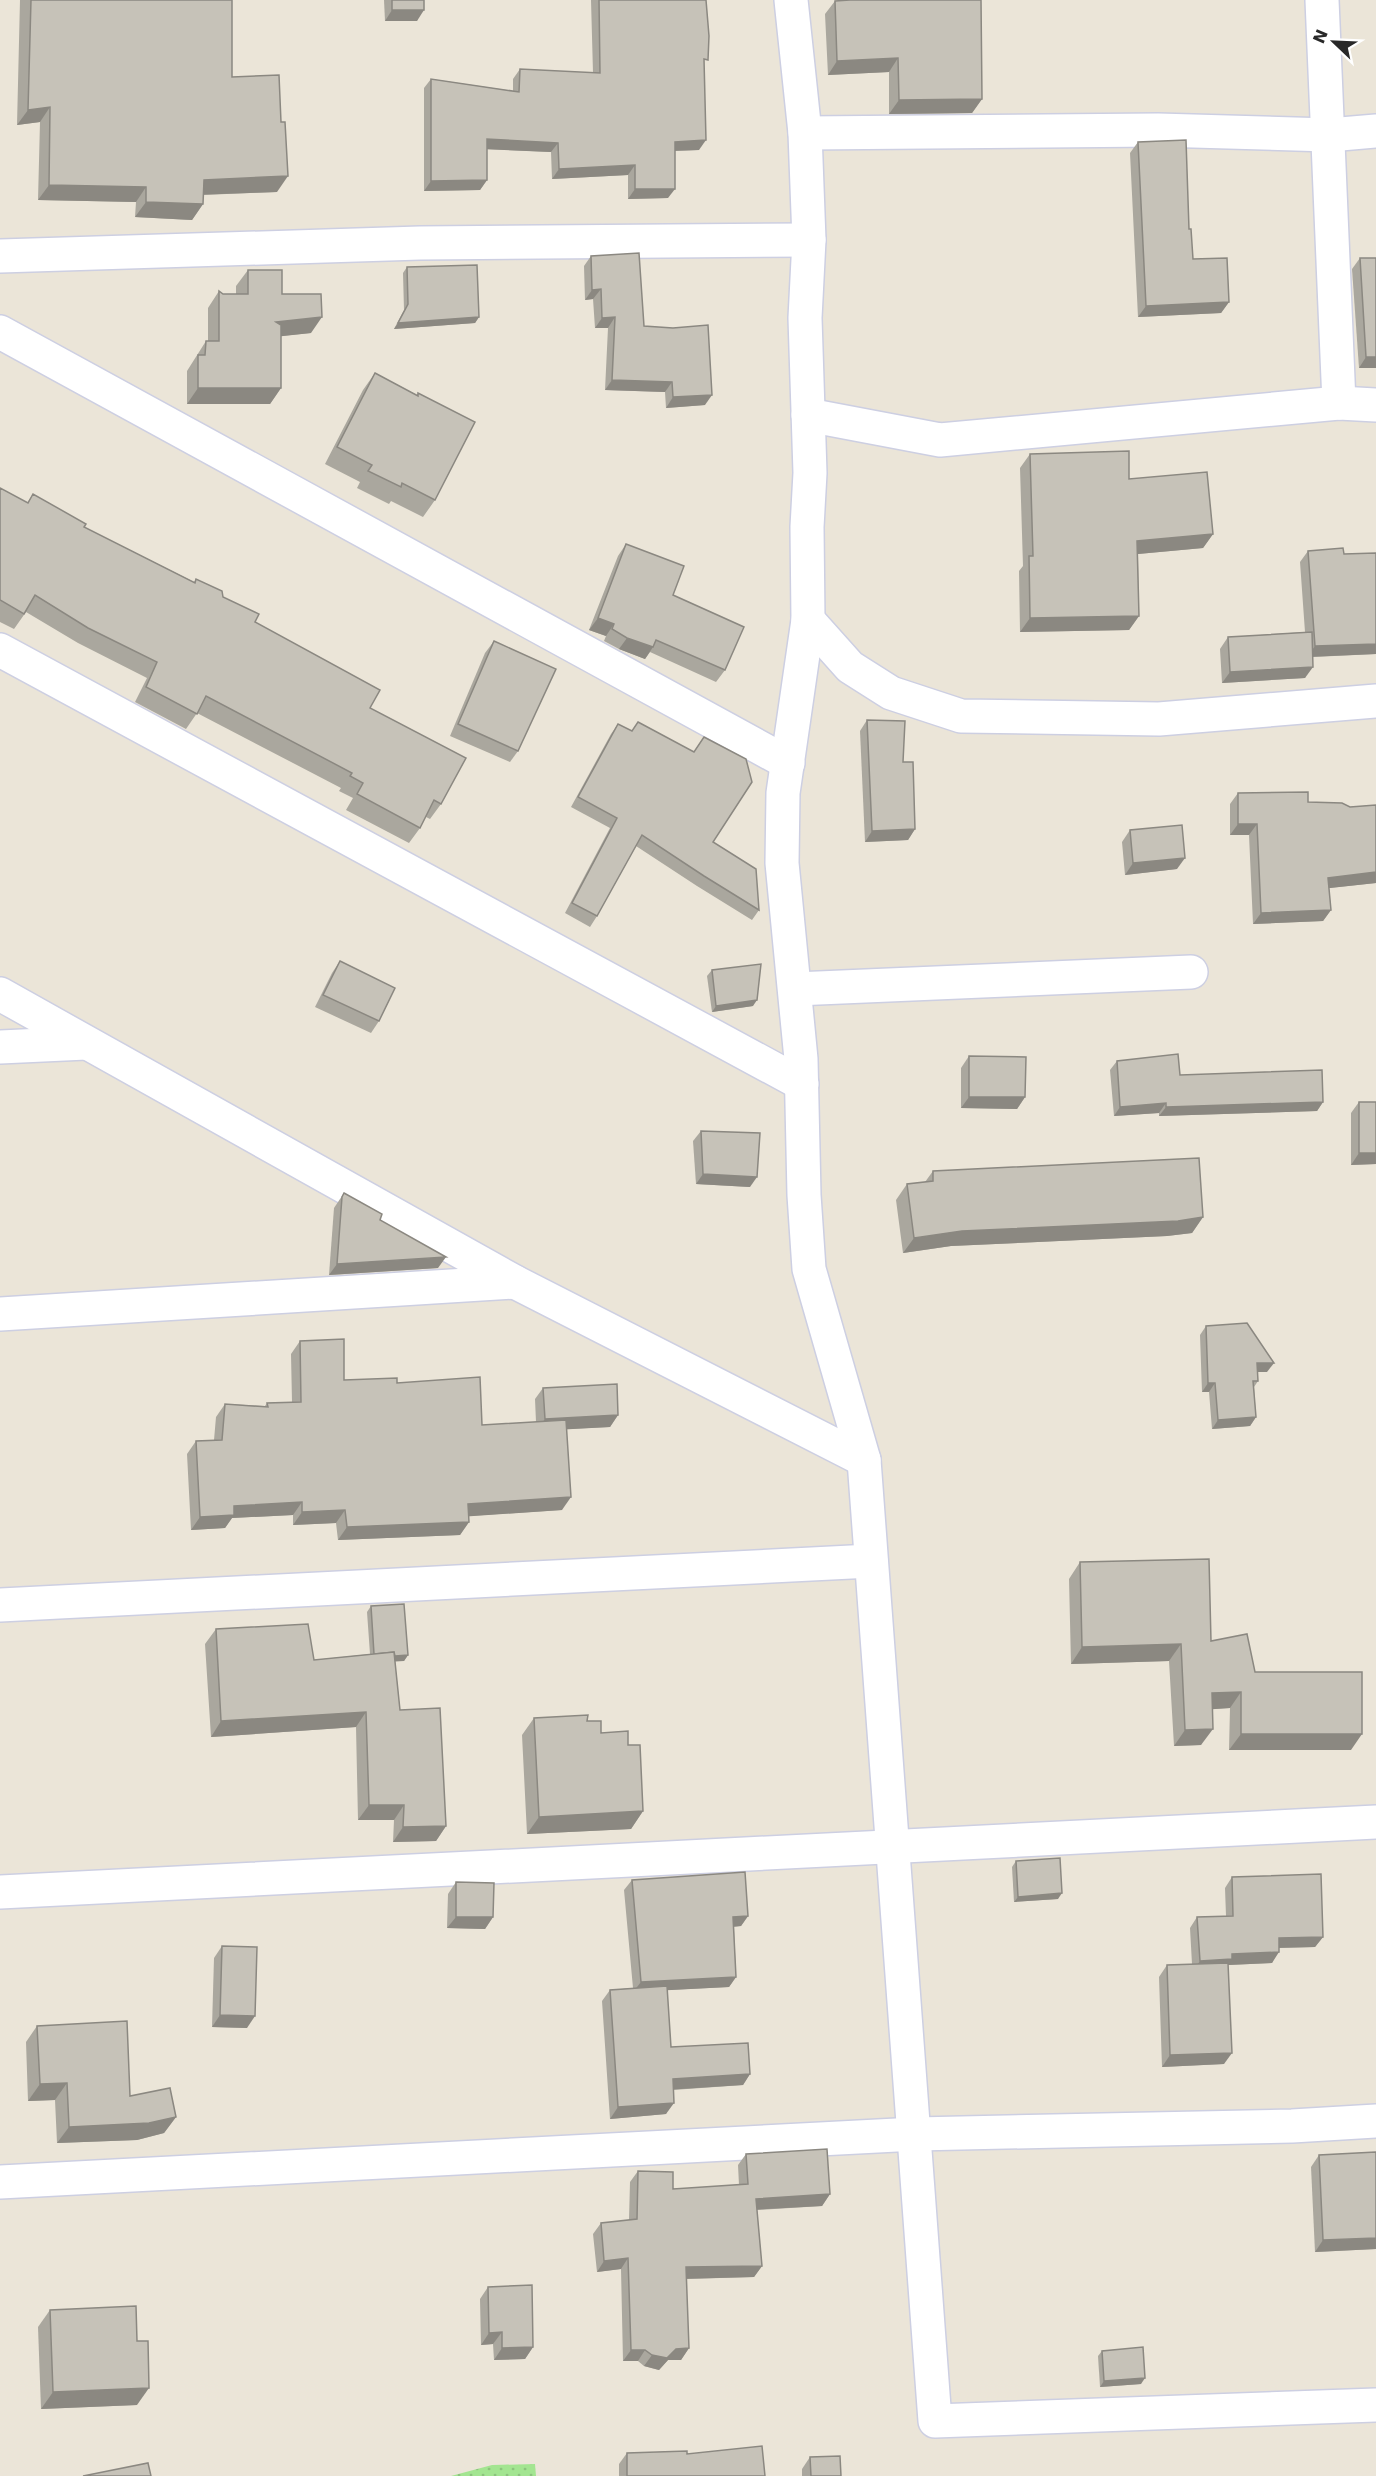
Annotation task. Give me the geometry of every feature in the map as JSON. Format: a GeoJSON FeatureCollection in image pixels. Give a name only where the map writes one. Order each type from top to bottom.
{"type":"FeatureCollection","features":[{"type":"Feature","properties":{"kind":"street"},"geometry":{"type":"LineString","coordinates":[[791,0],[805,133],[809,240],[805,318],[810,473],[807,527],[808,620],[783,793],[782,862],[802,1084],[804,1195],[809,1269],[864,1460],[892,1847],[916,2134],[935,2421],[1376,2405]]}},
{"type":"Feature","properties":{"kind":"street"},"geometry":{"type":"LineString","coordinates":[[1322,0],[1339,402]]}},
{"type":"Feature","properties":{"kind":"street"},"geometry":{"type":"LineString","coordinates":[[805,133],[1158,130],[1329,135],[1376,131]]}},
{"type":"Feature","properties":{"kind":"street"},"geometry":{"type":"LineString","coordinates":[[0,256],[420,243],[809,240]]}},
{"type":"Feature","properties":{"kind":"street"},"geometry":{"type":"LineString","coordinates":[[0,332],[788,763]]}},
{"type":"Feature","properties":{"kind":"street"},"geometry":{"type":"LineString","coordinates":[[808,415],[940,440],[1339,402],[1376,405]]}},
{"type":"Feature","properties":{"kind":"street"},"geometry":{"type":"LineString","coordinates":[[808,620],[850,667],[866,678],[891,693],[961,716],[1159,719],[1376,701]]}},
{"type":"Feature","properties":{"kind":"street"},"geometry":{"type":"LineString","coordinates":[[0,650],[802,1084]]}},
{"type":"Feature","properties":{"kind":"street"},"geometry":{"type":"LineString","coordinates":[[795,988],[1191,972]]}},
{"type":"Feature","properties":{"kind":"street"},"geometry":{"type":"LineString","coordinates":[[0,994],[515,1282],[864,1460]]}},
{"type":"Feature","properties":{"kind":"street"},"geometry":{"type":"LineString","coordinates":[[0,1047],[86,1043]]}},
{"type":"Feature","properties":{"kind":"street"},"geometry":{"type":"LineString","coordinates":[[0,1314],[515,1282]]}},
{"type":"Feature","properties":{"kind":"street"},"geometry":{"type":"LineString","coordinates":[[0,1605],[870,1561]]}},
{"type":"Feature","properties":{"kind":"street"},"geometry":{"type":"LineString","coordinates":[[0,1893],[1376,1822]]}},
{"type":"Feature","properties":{"kind":"street"},"geometry":{"type":"LineString","coordinates":[[0,2182],[916,2134],[1292,2126],[1376,2121]]}},
{"type":"Feature","properties":{"kind":"green space"},"geometry":{"type":"Polygon","coordinates":[[[535,2464],[536,2476],[451,2476],[492,2465],[535,2464]]]}},
{"type":"Feature","properties":{"kind":"building"},"geometry":{"type":"Polygon","coordinates":[[[31,0],[232,0],[232,77],[279,75],[281,122],[285,122],[288,176],[204,180],[203,204],[146,202],[146,187],[49,185],[50,107],[28,110],[31,0]]]}},
{"type":"Feature","properties":{"kind":"building"},"geometry":{"type":"Polygon","coordinates":[[[392,0],[424,0],[424,10],[392,10],[392,0]]]}},
{"type":"Feature","properties":{"kind":"building"},"geometry":{"type":"Polygon","coordinates":[[[599,0],[706,0],[709,36],[708,60],[704,59],[706,140],[675,142],[675,189],[635,189],[635,165],[559,169],[558,143],[487,139],[487,180],[431,181],[431,79],[519,92],[520,69],[600,73],[599,0]]]}},
{"type":"Feature","properties":{"kind":"building"},"geometry":{"type":"Polygon","coordinates":[[[981,0],[982,99],[899,100],[898,58],[837,61],[835,1],[981,0]]]}},
{"type":"Feature","properties":{"kind":"building"},"geometry":{"type":"Polygon","coordinates":[[[1186,140],[1189,229],[1191,229],[1193,259],[1227,258],[1229,302],[1146,306],[1138,142],[1186,140]]]}},
{"type":"Feature","properties":{"kind":"building"},"geometry":{"type":"Polygon","coordinates":[[[639,253],[644,326],[673,328],[708,325],[712,395],[673,397],[672,382],[612,380],[615,317],[602,318],[601,289],[592,290],[591,256],[639,253]]]}},
{"type":"Feature","properties":{"kind":"building"},"geometry":{"type":"Polygon","coordinates":[[[1360,258],[1376,258],[1376,357],[1366,357],[1360,258]]]}},
{"type":"Feature","properties":{"kind":"building"},"geometry":{"type":"Polygon","coordinates":[[[477,265],[479,317],[398,323],[408,304],[407,267],[477,265]]]}},
{"type":"Feature","properties":{"kind":"building"},"geometry":{"type":"Polygon","coordinates":[[[248,270],[282,270],[282,294],[321,294],[322,317],[276,322],[281,325],[281,388],[198,388],[198,355],[205,355],[206,341],[219,341],[219,291],[223,294],[248,294],[248,270]]]}},
{"type":"Feature","properties":{"kind":"building"},"geometry":{"type":"Polygon","coordinates":[[[375,373],[475,422],[435,500],[402,483],[401,487],[368,471],[372,465],[337,447],[375,373]]]}},
{"type":"Feature","properties":{"kind":"building"},"geometry":{"type":"Polygon","coordinates":[[[1129,451],[1129,479],[1207,472],[1213,534],[1137,541],[1139,616],[1030,618],[1029,556],[1033,556],[1030,454],[1129,451]]]}},
{"type":"Feature","properties":{"kind":"building"},"geometry":{"type":"Polygon","coordinates":[[[0,488],[28,503],[33,494],[86,524],[84,527],[195,583],[196,579],[222,591],[223,597],[259,614],[255,622],[380,690],[370,708],[466,758],[441,804],[434,800],[420,828],[357,794],[363,783],[350,776],[352,773],[206,696],[197,714],[146,687],[157,662],[88,628],[35,595],[24,614],[0,600],[0,488]]]}},
{"type":"Feature","properties":{"kind":"building"},"geometry":{"type":"Polygon","coordinates":[[[626,544],[684,566],[673,595],[744,627],[725,670],[656,640],[653,647],[627,638],[612,629],[614,624],[598,618],[626,544]]]}},
{"type":"Feature","properties":{"kind":"building"},"geometry":{"type":"Polygon","coordinates":[[[1343,548],[1344,554],[1376,553],[1376,644],[1315,646],[1308,551],[1343,548]]]}},
{"type":"Feature","properties":{"kind":"building"},"geometry":{"type":"Polygon","coordinates":[[[1312,632],[1313,667],[1230,672],[1228,637],[1312,632]]]}},
{"type":"Feature","properties":{"kind":"building"},"geometry":{"type":"Polygon","coordinates":[[[494,641],[556,669],[518,751],[458,724],[494,641]]]}},
{"type":"Feature","properties":{"kind":"building"},"geometry":{"type":"Polygon","coordinates":[[[867,720],[905,721],[903,762],[913,762],[915,829],[872,831],[867,720]]]}},
{"type":"Feature","properties":{"kind":"building"},"geometry":{"type":"Polygon","coordinates":[[[638,722],[694,752],[704,737],[746,759],[752,782],[713,842],[756,869],[759,910],[642,835],[597,916],[572,903],[617,818],[578,797],[618,724],[632,731],[638,722]]]}},
{"type":"Feature","properties":{"kind":"building"},"geometry":{"type":"Polygon","coordinates":[[[1308,792],[1308,802],[1342,803],[1350,807],[1376,805],[1376,872],[1328,878],[1331,910],[1261,913],[1257,824],[1238,824],[1238,793],[1308,792]]]}},
{"type":"Feature","properties":{"kind":"building"},"geometry":{"type":"Polygon","coordinates":[[[1182,825],[1185,858],[1133,863],[1130,830],[1182,825]]]}},
{"type":"Feature","properties":{"kind":"building"},"geometry":{"type":"Polygon","coordinates":[[[340,961],[395,988],[379,1021],[323,995],[340,961]]]}},
{"type":"Feature","properties":{"kind":"building"},"geometry":{"type":"Polygon","coordinates":[[[761,964],[757,1000],[716,1006],[712,970],[761,964]]]}},
{"type":"Feature","properties":{"kind":"building"},"geometry":{"type":"Polygon","coordinates":[[[1178,1054],[1180,1075],[1322,1070],[1323,1102],[1166,1107],[1166,1103],[1120,1107],[1117,1061],[1178,1054]]]}},
{"type":"Feature","properties":{"kind":"building"},"geometry":{"type":"Polygon","coordinates":[[[969,1056],[1026,1057],[1025,1097],[969,1097],[969,1056]]]}},
{"type":"Feature","properties":{"kind":"building"},"geometry":{"type":"Polygon","coordinates":[[[1359,1102],[1376,1102],[1376,1153],[1359,1153],[1359,1102]]]}},
{"type":"Feature","properties":{"kind":"building"},"geometry":{"type":"Polygon","coordinates":[[[701,1131],[760,1133],[757,1177],[703,1174],[701,1131]]]}},
{"type":"Feature","properties":{"kind":"building"},"geometry":{"type":"Polygon","coordinates":[[[1199,1158],[1203,1217],[1178,1221],[962,1231],[914,1238],[907,1184],[933,1181],[933,1171],[1199,1158]]]}},
{"type":"Feature","properties":{"kind":"building"},"geometry":{"type":"Polygon","coordinates":[[[344,1193],[382,1214],[380,1220],[446,1257],[337,1264],[344,1193]]]}},
{"type":"Feature","properties":{"kind":"building"},"geometry":{"type":"Polygon","coordinates":[[[1247,1323],[1274,1363],[1257,1363],[1258,1381],[1253,1381],[1256,1417],[1218,1420],[1215,1383],[1208,1383],[1206,1326],[1247,1323]]]}},
{"type":"Feature","properties":{"kind":"building"},"geometry":{"type":"Polygon","coordinates":[[[344,1339],[344,1380],[397,1378],[397,1383],[480,1377],[482,1425],[566,1420],[571,1497],[468,1504],[469,1522],[347,1527],[345,1510],[302,1512],[302,1502],[234,1506],[234,1515],[200,1517],[196,1441],[222,1440],[225,1404],[268,1407],[267,1403],[301,1402],[300,1341],[344,1339]]]}},
{"type":"Feature","properties":{"kind":"building"},"geometry":{"type":"Polygon","coordinates":[[[617,1384],[618,1415],[545,1419],[543,1388],[617,1384]]]}},
{"type":"Feature","properties":{"kind":"building"},"geometry":{"type":"Polygon","coordinates":[[[1209,1559],[1211,1641],[1247,1634],[1255,1672],[1362,1672],[1362,1734],[1241,1734],[1241,1692],[1212,1693],[1213,1729],[1185,1730],[1181,1644],[1082,1647],[1080,1562],[1209,1559]]]}},
{"type":"Feature","properties":{"kind":"building"},"geometry":{"type":"Polygon","coordinates":[[[404,1604],[408,1655],[395,1656],[394,1652],[374,1654],[371,1606],[404,1604]]]}},
{"type":"Feature","properties":{"kind":"building"},"geometry":{"type":"Polygon","coordinates":[[[308,1624],[314,1660],[394,1652],[400,1710],[440,1708],[446,1826],[403,1827],[404,1805],[369,1805],[366,1712],[221,1721],[216,1629],[308,1624]]]}},
{"type":"Feature","properties":{"kind":"building"},"geometry":{"type":"Polygon","coordinates":[[[588,1715],[587,1721],[601,1721],[601,1733],[628,1731],[628,1745],[640,1745],[643,1811],[539,1817],[534,1718],[588,1715]]]}},
{"type":"Feature","properties":{"kind":"building"},"geometry":{"type":"Polygon","coordinates":[[[1060,1858],[1062,1893],[1018,1897],[1016,1861],[1060,1858]]]}},
{"type":"Feature","properties":{"kind":"building"},"geometry":{"type":"Polygon","coordinates":[[[745,1872],[748,1916],[733,1917],[736,1977],[641,1982],[632,1880],[745,1872]]]}},
{"type":"Feature","properties":{"kind":"building"},"geometry":{"type":"Polygon","coordinates":[[[1321,1874],[1323,1937],[1279,1938],[1279,1952],[1232,1954],[1232,1959],[1200,1961],[1197,1917],[1233,1916],[1232,1877],[1321,1874]]]}},
{"type":"Feature","properties":{"kind":"building"},"geometry":{"type":"Polygon","coordinates":[[[456,1882],[494,1883],[493,1917],[456,1917],[456,1882]]]}},
{"type":"Feature","properties":{"kind":"building"},"geometry":{"type":"Polygon","coordinates":[[[222,1946],[257,1947],[255,2016],[220,2015],[222,1946]]]}},
{"type":"Feature","properties":{"kind":"building"},"geometry":{"type":"Polygon","coordinates":[[[1228,1963],[1232,2053],[1170,2055],[1167,1965],[1228,1963]]]}},
{"type":"Feature","properties":{"kind":"building"},"geometry":{"type":"Polygon","coordinates":[[[667,1986],[671,2047],[748,2043],[750,2074],[673,2079],[674,2103],[618,2107],[610,1990],[667,1986]]]}},
{"type":"Feature","properties":{"kind":"building"},"geometry":{"type":"Polygon","coordinates":[[[127,2021],[130,2096],[170,2088],[176,2117],[149,2123],[69,2127],[67,2083],[40,2084],[37,2026],[127,2021]]]}},
{"type":"Feature","properties":{"kind":"building"},"geometry":{"type":"Polygon","coordinates":[[[827,2149],[830,2194],[756,2199],[762,2266],[686,2267],[689,2348],[676,2349],[667,2358],[652,2355],[645,2350],[631,2350],[628,2258],[604,2261],[601,2223],[637,2219],[638,2171],[673,2172],[673,2189],[748,2184],[746,2154],[827,2149]]]}},
{"type":"Feature","properties":{"kind":"building"},"geometry":{"type":"Polygon","coordinates":[[[1376,2152],[1376,2238],[1323,2240],[1319,2155],[1376,2152]]]}},
{"type":"Feature","properties":{"kind":"building"},"geometry":{"type":"Polygon","coordinates":[[[532,2285],[533,2347],[502,2348],[502,2332],[489,2333],[488,2287],[532,2285]]]}},
{"type":"Feature","properties":{"kind":"building"},"geometry":{"type":"Polygon","coordinates":[[[136,2306],[137,2341],[148,2341],[149,2388],[53,2392],[50,2310],[136,2306]]]}},
{"type":"Feature","properties":{"kind":"building"},"geometry":{"type":"Polygon","coordinates":[[[1143,2347],[1145,2378],[1104,2381],[1102,2351],[1143,2347]]]}},
{"type":"Feature","properties":{"kind":"building"},"geometry":{"type":"Polygon","coordinates":[[[762,2446],[765,2476],[627,2476],[627,2453],[687,2451],[687,2454],[762,2446]]]}},
{"type":"Feature","properties":{"kind":"building"},"geometry":{"type":"Polygon","coordinates":[[[840,2456],[841,2476],[811,2476],[810,2457],[840,2456]]]}},
{"type":"Feature","properties":{"kind":"building"},"geometry":{"type":"Polygon","coordinates":[[[148,2463],[151,2476],[83,2476],[148,2463]]]}}]}
